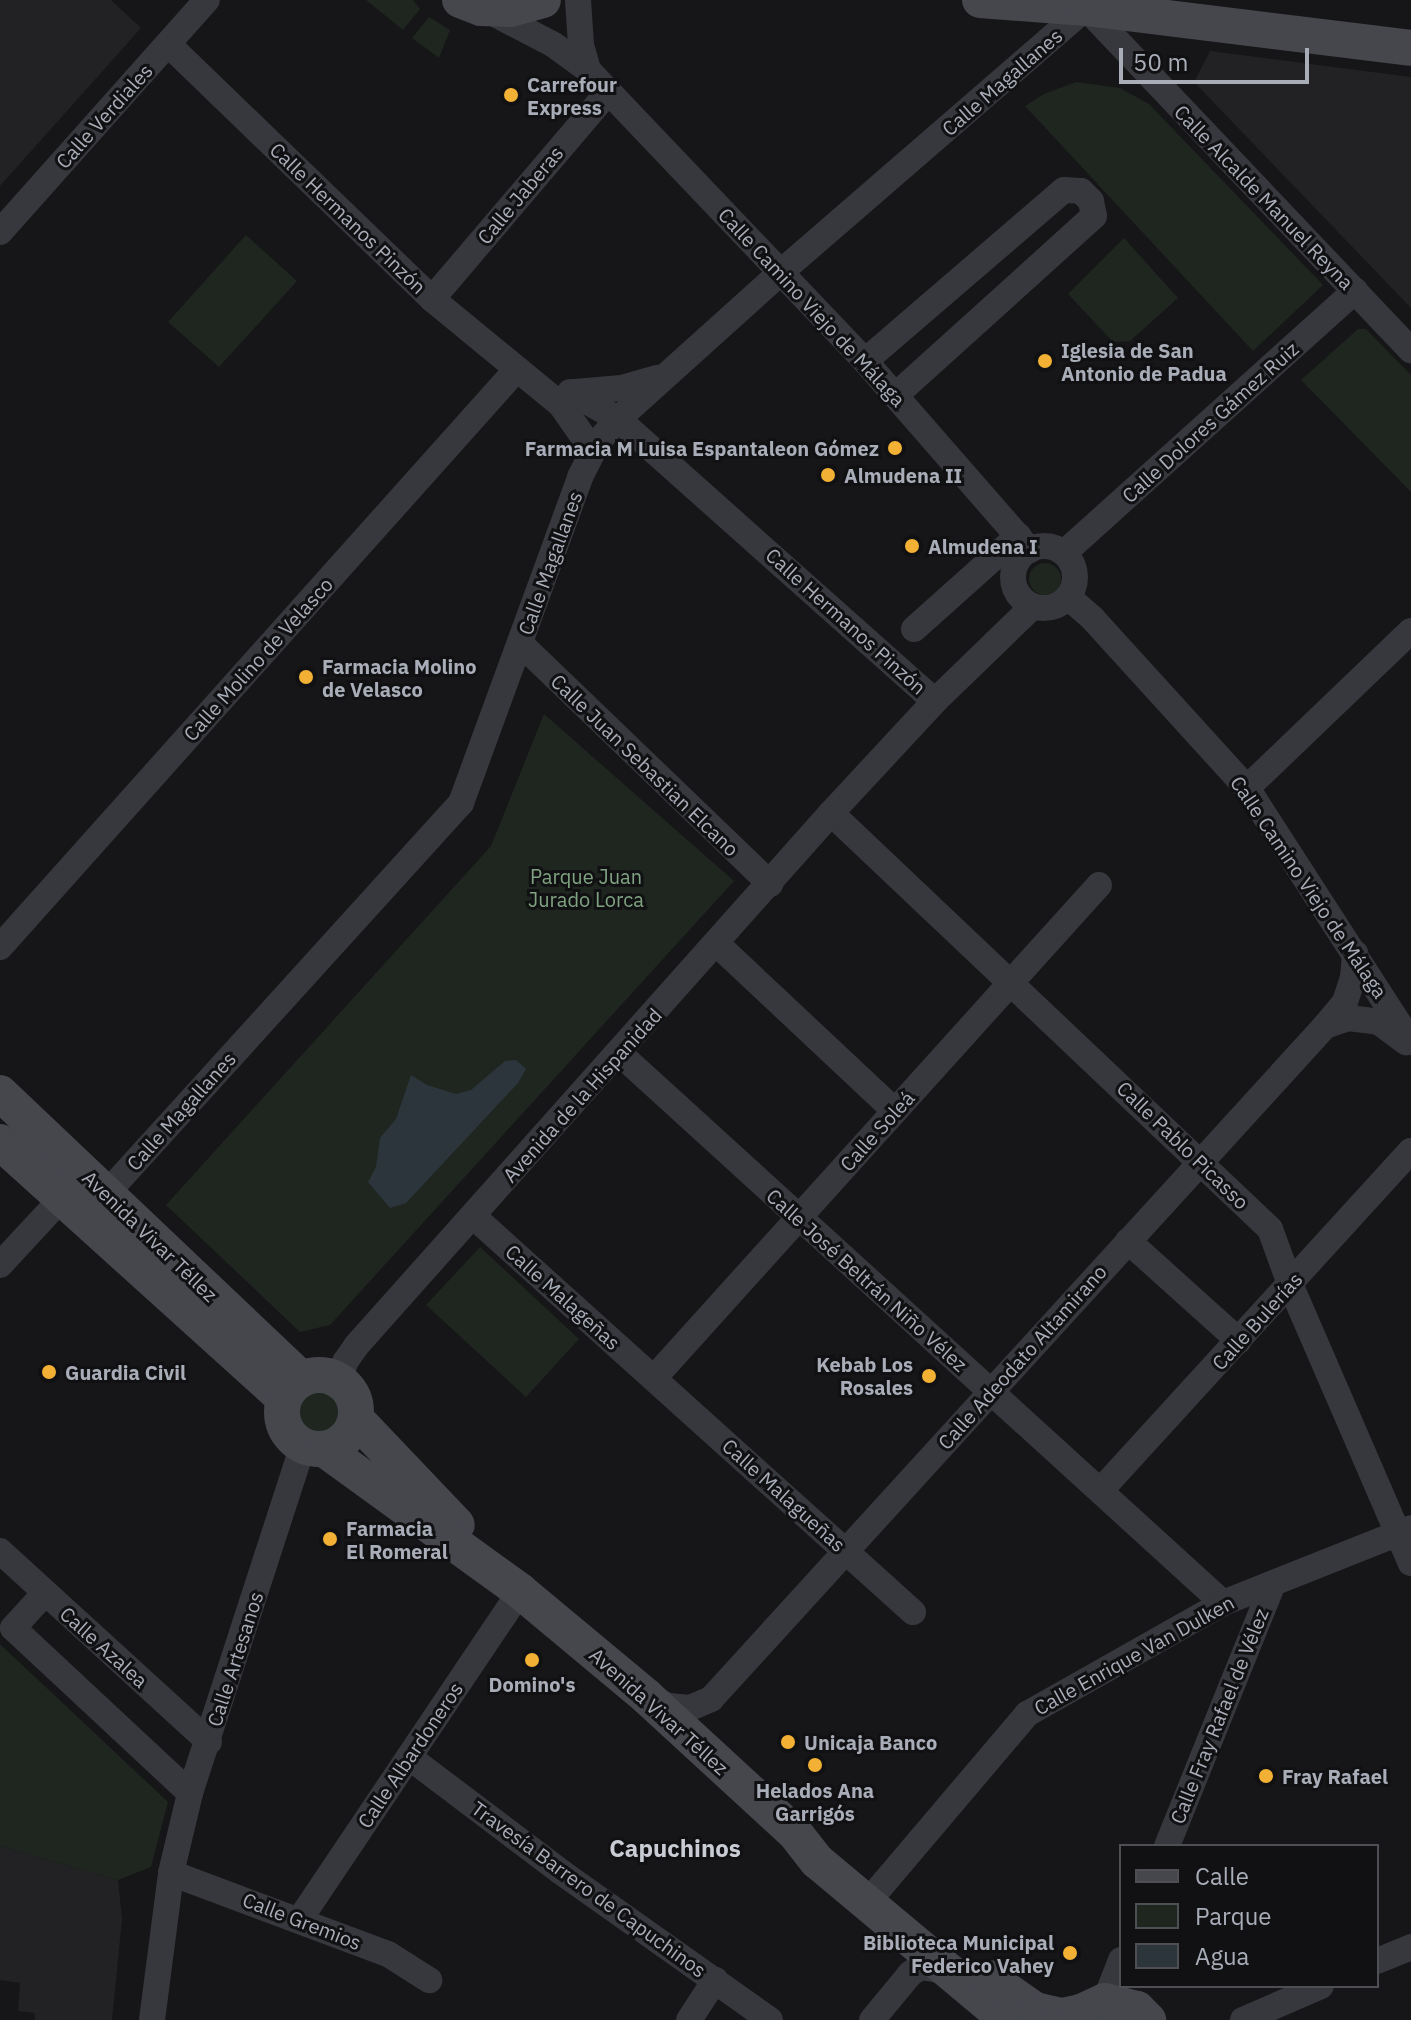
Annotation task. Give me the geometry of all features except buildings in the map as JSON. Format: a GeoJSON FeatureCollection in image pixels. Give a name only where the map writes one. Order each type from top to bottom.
{"type":"FeatureCollection","features":[{"type":"Feature","properties":{"kind":"street","name":"Calle Verdiales"},"geometry":{"type":"LineString","coordinates":[[0,232],[207,0]]}},
{"type":"Feature","properties":{"kind":"street"},"geometry":{"type":"LineString","coordinates":[[470,4],[510,9],[543,0]]}},
{"type":"Feature","properties":{"kind":"street"},"geometry":{"type":"LineString","coordinates":[[578,0],[581,45],[588,70]]}},
{"type":"Feature","properties":{"kind":"street"},"geometry":{"type":"LineString","coordinates":[[980,0],[1086,8],[1411,48]]}},
{"type":"Feature","properties":{"kind":"street","name":"Calle Camino Viejo de Málaga"},"geometry":{"type":"LineString","coordinates":[[470,4],[554,45],[588,70],[865,361],[1024,543]]}},
{"type":"Feature","properties":{"kind":"street","name":"Calle Magallanes"},"geometry":{"type":"LineString","coordinates":[[106,1194],[461,803],[587,460],[618,419],[781,272],[1086,8]]}},
{"type":"Feature","properties":{"kind":"street","name":"Calle Alcalde Manuel Reyna"},"geometry":{"type":"LineString","coordinates":[[1086,8],[1411,350]]}},
{"type":"Feature","properties":{"kind":"street","name":"Calle Hermanos Pinzón"},"geometry":{"type":"LineString","coordinates":[[168,44],[432,299],[526,376],[576,422],[584,438],[587,460]]}},
{"type":"Feature","properties":{"kind":"street","name":"Calle Jaberas"},"geometry":{"type":"LineString","coordinates":[[432,299],[608,92]]}},
{"type":"Feature","properties":{"kind":"street"},"geometry":{"type":"LineString","coordinates":[[865,361],[1064,190],[1081,191],[1091,201],[1094,216],[895,396]]}},
{"type":"Feature","properties":{"kind":"street","name":"Calle Dolores Gámez Ruiz"},"geometry":{"type":"LineString","coordinates":[[1064,553],[1355,291]]}},
{"type":"Feature","properties":{"kind":"street"},"geometry":{"type":"LineString","coordinates":[[526,376],[570,392],[622,388],[665,376]]}},
{"type":"Feature","properties":{"kind":"street","name":"Calle Molino de Velasco"},"geometry":{"type":"LineString","coordinates":[[0,947],[526,376]]}},
{"type":"Feature","properties":{"kind":"street","name":"Calle Hermanos Pinzón"},"geometry":{"type":"LineString","coordinates":[[570,392],[618,419],[935,701]]}},
{"type":"Feature","properties":{"kind":"street"},"geometry":{"type":"LineString","coordinates":[[914,629],[1024,543],[1048,546],[1071,560],[1075,579],[1068,597],[1052,607],[1033,606],[1019,595],[1013,579],[1024,543]]}},
{"type":"Feature","properties":{"kind":"street","name":"Calle Camino Viejo de Málaga"},"geometry":{"type":"LineString","coordinates":[[1068,597],[1093,619],[1247,788],[1411,1044]]}},
{"type":"Feature","properties":{"kind":"street","name":"Avenida de la Hispanidad"},"geometry":{"type":"LineString","coordinates":[[340,1381],[345,1362],[356,1346],[831,813],[935,701],[1033,606]]}},
{"type":"Feature","properties":{"kind":"street"},"geometry":{"type":"LineString","coordinates":[[1247,788],[1411,631]]}},
{"type":"Feature","properties":{"kind":"street","name":"Calle Juan Sebastian Elcano"},"geometry":{"type":"LineString","coordinates":[[521,644],[770,884]]}},
{"type":"Feature","properties":{"kind":"street","name":"Calle Pablo Picasso"},"geometry":{"type":"LineString","coordinates":[[831,813],[1270,1229],[1290,1284],[1404,1530],[1411,1563]]}},
{"type":"Feature","properties":{"kind":"street","name":"Calle Soleá"},"geometry":{"type":"LineString","coordinates":[[654,1378],[1099,885]]}},
{"type":"Feature","properties":{"kind":"street"},"geometry":{"type":"LineString","coordinates":[[717,944],[895,1111]]}},
{"type":"Feature","properties":{"kind":"street","name":"Calle Adeodato Altamirano"},"geometry":{"type":"LineString","coordinates":[[647,1697],[669,1706],[690,1708],[711,1699],[1325,1026],[1345,1002],[1353,978],[1355,953]]}},
{"type":"Feature","properties":{"kind":"street"},"geometry":{"type":"LineString","coordinates":[[1325,1026],[1348,1018],[1379,1022],[1411,1044]]}},
{"type":"Feature","properties":{"kind":"street","name":"Calle José Beltrán Niño Vélez"},"geometry":{"type":"LineString","coordinates":[[619,1053],[1223,1603]]}},
{"type":"Feature","properties":{"kind":"street","name":"Avenida Vivar Téllez"},"geometry":{"type":"LineString","coordinates":[[0,1093],[106,1194],[293,1389]]}},
{"type":"Feature","properties":{"kind":"street","name":"Avenida Vivar Téllez"},"geometry":{"type":"LineString","coordinates":[[0,1142],[293,1389]]}},
{"type":"Feature","properties":{"kind":"street","name":"Calle Bulerías"},"geometry":{"type":"LineString","coordinates":[[1101,1490],[1411,1151]]}},
{"type":"Feature","properties":{"kind":"street"},"geometry":{"type":"LineString","coordinates":[[0,1265],[63,1197]]}},
{"type":"Feature","properties":{"kind":"street","name":"Calle Malageñas"},"geometry":{"type":"LineString","coordinates":[[473,1216],[654,1378]]}},
{"type":"Feature","properties":{"kind":"street"},"geometry":{"type":"LineString","coordinates":[[1128,1241],[1239,1341]]}},
{"type":"Feature","properties":{"kind":"street"},"geometry":{"type":"LineString","coordinates":[[321,1375],[340,1381],[354,1398],[356,1419],[345,1439],[314,1448],[287,1431],[282,1421],[293,1389],[321,1375]]}},
{"type":"Feature","properties":{"kind":"street","name":"Calle Malagueñas"},"geometry":{"type":"LineString","coordinates":[[654,1378],[913,1612]]}},
{"type":"Feature","properties":{"kind":"street","name":"Avenida Vivar Téllez"},"geometry":{"type":"LineString","coordinates":[[356,1419],[520,1591]]}},
{"type":"Feature","properties":{"kind":"street","name":"Avenida Vivar Téllez"},"geometry":{"type":"LineString","coordinates":[[314,1448],[520,1591],[647,1697],[795,1833],[840,1882],[1007,2020]]}},
{"type":"Feature","properties":{"kind":"street","name":"Calle Artesanos"},"geometry":{"type":"LineString","coordinates":[[152,2020],[171,1873],[190,1793],[314,1448]]}},
{"type":"Feature","properties":{"kind":"street","name":"Calle Enrique Van Dulken"},"geometry":{"type":"LineString","coordinates":[[877,1891],[1027,1714],[1223,1603],[1272,1586],[1404,1530]]}},
{"type":"Feature","properties":{"kind":"street","name":"Calle Azalea"},"geometry":{"type":"LineString","coordinates":[[0,1551],[209,1742]]}},
{"type":"Feature","properties":{"kind":"street","name":"Calle Fray Rafael de Vélez"},"geometry":{"type":"LineString","coordinates":[[1168,1844],[1272,1586]]}},
{"type":"Feature","properties":{"kind":"street","name":"Calle Albardoneros"},"geometry":{"type":"LineString","coordinates":[[300,1919],[520,1591]]}},
{"type":"Feature","properties":{"kind":"street"},"geometry":{"type":"LineString","coordinates":[[45,1593],[6,1628],[190,1793]]}},
{"type":"Feature","properties":{"kind":"street","name":"Travesía Barrero de Capuchinos"},"geometry":{"type":"LineString","coordinates":[[409,1757],[561,1872],[770,2020]]}},
{"type":"Feature","properties":{"kind":"street","name":"Avenida Vivar Téllez"},"geometry":{"type":"LineString","coordinates":[[795,1833],[877,1891],[1023,2003],[1062,2016],[1087,2011],[1137,2009],[1148,2020]]}},
{"type":"Feature","properties":{"kind":"street","name":"Calle Gremios"},"geometry":{"type":"LineString","coordinates":[[171,1873],[388,1954],[429,1980]]}},
{"type":"Feature","properties":{"kind":"street"},"geometry":{"type":"LineString","coordinates":[[1379,1960],[1411,1947]]}},
{"type":"Feature","properties":{"kind":"street"},"geometry":{"type":"LineString","coordinates":[[1087,2011],[1119,1963]]}},
{"type":"Feature","properties":{"kind":"street"},"geometry":{"type":"LineString","coordinates":[[872,2020],[910,1974],[920,1967],[950,1972]]}},
{"type":"Feature","properties":{"kind":"street"},"geometry":{"type":"LineString","coordinates":[[689,2020],[715,1980]]}},
{"type":"Feature","properties":{"kind":"street"},"geometry":{"type":"LineString","coordinates":[[1243,2020],[1316,1988]]}},
{"type":"Feature","properties":{"kind":"shaded area"},"geometry":{"type":"Polygon","coordinates":[[[0,0],[111,0],[141,28],[0,186],[0,0]]]}},
{"type":"Feature","properties":{"kind":"shaded area"},"geometry":{"type":"Polygon","coordinates":[[[1210,51],[1411,77],[1411,308],[1194,82],[1210,51]]]}},
{"type":"Feature","properties":{"kind":"shaded area"},"geometry":{"type":"Polygon","coordinates":[[[0,1846],[118,1880],[122,1919],[112,2020],[35,2020],[35,2013],[18,2011],[20,1983],[0,1980],[0,1846]]]}},
{"type":"Feature","properties":{"kind":"green space"},"geometry":{"type":"Polygon","coordinates":[[[366,0],[413,0],[420,9],[403,30],[366,0]]]}},
{"type":"Feature","properties":{"kind":"green space"},"geometry":{"type":"Polygon","coordinates":[[[429,17],[450,30],[439,58],[412,38],[429,17]]]}},
{"type":"Feature","properties":{"kind":"green space"},"geometry":{"type":"Polygon","coordinates":[[[1076,82],[1120,88],[1149,104],[1323,285],[1253,351],[1025,106],[1044,94],[1076,82]]]}},
{"type":"Feature","properties":{"kind":"green space"},"geometry":{"type":"Polygon","coordinates":[[[246,235],[297,281],[219,367],[168,322],[246,235]]]}},
{"type":"Feature","properties":{"kind":"green space"},"geometry":{"type":"Polygon","coordinates":[[[1124,238],[1178,298],[1130,341],[1113,342],[1068,294],[1124,238]]]}},
{"type":"Feature","properties":{"kind":"green space"},"geometry":{"type":"Polygon","coordinates":[[[1358,329],[1366,329],[1411,375],[1411,492],[1301,380],[1358,329]]]}},
{"type":"Feature","properties":{"kind":"green space"},"geometry":{"type":"Polygon","coordinates":[[[1045,563],[1056,568],[1061,579],[1056,590],[1045,595],[1034,590],[1029,579],[1034,568],[1045,563]]]}},
{"type":"Feature","properties":{"kind":"green space","name":"Parque Juan Jurado Lorca"},"geometry":{"type":"Polygon","coordinates":[[[544,714],[734,881],[330,1325],[300,1332],[166,1205],[491,846],[544,714]]]}},
{"type":"Feature","properties":{"kind":"green space"},"geometry":{"type":"Polygon","coordinates":[[[480,1247],[579,1339],[526,1397],[426,1305],[480,1247]]]}},
{"type":"Feature","properties":{"kind":"green space"},"geometry":{"type":"Polygon","coordinates":[[[318,1389],[335,1396],[342,1413],[335,1430],[318,1437],[301,1430],[294,1413],[301,1396],[318,1389]]]}},
{"type":"Feature","properties":{"kind":"green space"},"geometry":{"type":"Polygon","coordinates":[[[0,1644],[168,1802],[151,1867],[118,1880],[0,1846],[0,1644]]]}},
{"type":"Feature","properties":{"kind":"water"},"geometry":{"type":"Polygon","coordinates":[[[516,1060],[526,1069],[518,1083],[406,1203],[390,1208],[368,1182],[376,1167],[380,1138],[396,1119],[411,1075],[427,1085],[456,1094],[471,1090],[505,1061],[516,1060]]]}},
{"type":"Feature","properties":{"kind":"place","name":"Carrefour Express"},"geometry":{"type":"Point","coordinates":[511,95]}},
{"type":"Feature","properties":{"kind":"place","name":"Iglesia de San Antonio de Padua"},"geometry":{"type":"Point","coordinates":[1045,361]}},
{"type":"Feature","properties":{"kind":"place","name":"Farmacia M Luisa Espantaleon Gómez"},"geometry":{"type":"Point","coordinates":[895,448]}},
{"type":"Feature","properties":{"kind":"place","name":"Almudena II"},"geometry":{"type":"Point","coordinates":[828,475]}},
{"type":"Feature","properties":{"kind":"place","name":"Almudena I"},"geometry":{"type":"Point","coordinates":[912,546]}},
{"type":"Feature","properties":{"kind":"place","name":"Farmacia Molino de Velasco"},"geometry":{"type":"Point","coordinates":[306,677]}},
{"type":"Feature","properties":{"kind":"place","name":"Guardia Civil"},"geometry":{"type":"Point","coordinates":[49,1372]}},
{"type":"Feature","properties":{"kind":"place","name":"Kebab Los Rosales"},"geometry":{"type":"Point","coordinates":[929,1376]}},
{"type":"Feature","properties":{"kind":"place","name":"Farmacia El Romeral"},"geometry":{"type":"Point","coordinates":[330,1539]}},
{"type":"Feature","properties":{"kind":"place","name":"Domino's"},"geometry":{"type":"Point","coordinates":[532,1660]}},
{"type":"Feature","properties":{"kind":"place","name":"Unicaja Banco"},"geometry":{"type":"Point","coordinates":[788,1742]}},
{"type":"Feature","properties":{"kind":"place","name":"Helados Ana Garrigós"},"geometry":{"type":"Point","coordinates":[815,1765]}},
{"type":"Feature","properties":{"kind":"place","name":"Fray Rafael"},"geometry":{"type":"Point","coordinates":[1266,1776]}},
{"type":"Feature","properties":{"kind":"place","name":"Biblioteca Municipal Federico Vahey"},"geometry":{"type":"Point","coordinates":[1070,1953]}},
{"type":"Feature","properties":{"kind":"district","name":"Capuchinos"},"geometry":{"type":"Point","coordinates":[675,1849]}}]}
